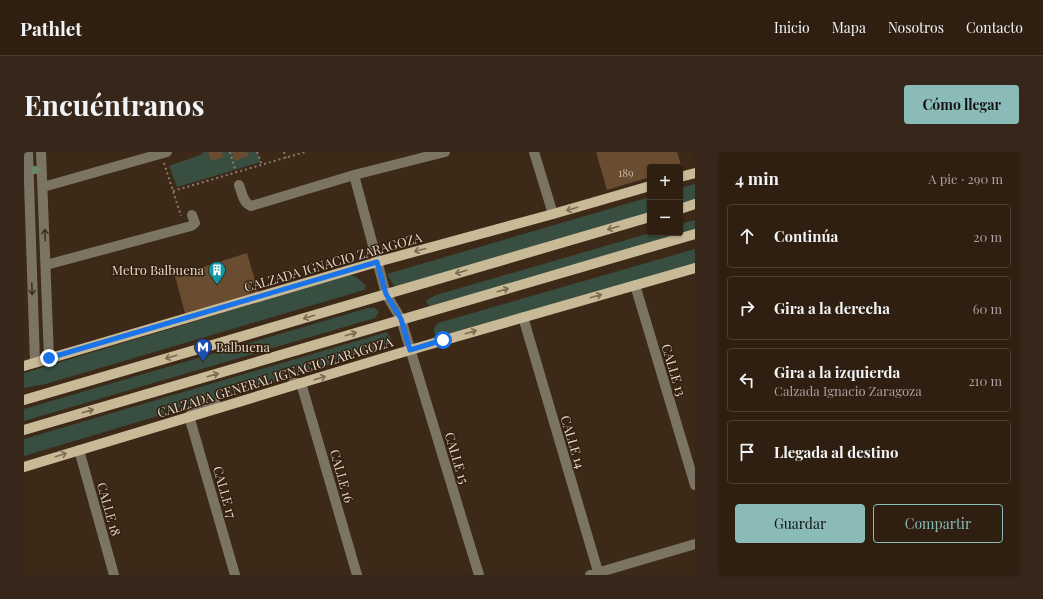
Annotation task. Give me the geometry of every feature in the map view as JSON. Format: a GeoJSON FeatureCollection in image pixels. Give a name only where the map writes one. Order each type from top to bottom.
{"type":"FeatureCollection","features":[{"type":"Feature","properties":{"kind":"main road"},"geometry":{"type":"LineString","coordinates":[[683,176],[695,173]]}},
{"type":"Feature","properties":{"kind":"main road","name":"CALZADA IGNACIO ZARAGOZA"},"geometry":{"type":"LineString","coordinates":[[24,366],[377,262],[647,187]]}},
{"type":"Feature","properties":{"kind":"main road"},"geometry":{"type":"LineString","coordinates":[[683,208],[695,204]]}},
{"type":"Feature","properties":{"kind":"main road"},"geometry":{"type":"LineString","coordinates":[[24,400],[647,218]]}},
{"type":"Feature","properties":{"kind":"main road","name":"CALZADA GENERAL IGNACIO ZARAGOZA"},"geometry":{"type":"LineString","coordinates":[[24,430],[695,234]]}},
{"type":"Feature","properties":{"kind":"main road","name":"CALZADA GENERAL IGNACIO ZARAGOZA"},"geometry":{"type":"LineString","coordinates":[[24,467],[410,350],[695,268]]}},
{"type":"Feature","properties":{"kind":"main road"},"geometry":{"type":"LineString","coordinates":[[24,396],[40,396]]}},
{"type":"Feature","properties":{"kind":"street"},"geometry":{"type":"LineString","coordinates":[[28,152],[30,213],[28,269],[35,362]]}},
{"type":"Feature","properties":{"kind":"street"},"geometry":{"type":"LineString","coordinates":[[41,152],[49,358]]}},
{"type":"Feature","properties":{"kind":"street"},"geometry":{"type":"LineString","coordinates":[[239,185],[244,200],[251,206],[354,175],[445,152]]}},
{"type":"Feature","properties":{"kind":"street"},"geometry":{"type":"LineString","coordinates":[[534,152],[552,214]]}},
{"type":"Feature","properties":{"kind":"street"},"geometry":{"type":"LineString","coordinates":[[43,187],[164,153]]}},
{"type":"Feature","properties":{"kind":"street","name":"CALLE 15"},"geometry":{"type":"LineString","coordinates":[[354,175],[386,294],[401,319],[479,575]]}},
{"type":"Feature","properties":{"kind":"street"},"geometry":{"type":"LineString","coordinates":[[30,213],[44,212]]}},
{"type":"Feature","properties":{"kind":"street"},"geometry":{"type":"LineString","coordinates":[[46,265],[191,226],[194,222],[192,215]]}},
{"type":"Feature","properties":{"kind":"street","name":"CALLE 13"},"geometry":{"type":"LineString","coordinates":[[635,285],[695,485]]}},
{"type":"Feature","properties":{"kind":"street","name":"CALLE 14"},"geometry":{"type":"LineString","coordinates":[[523,317],[596,574]]}},
{"type":"Feature","properties":{"kind":"street","name":"CALLE 16"},"geometry":{"type":"LineString","coordinates":[[301,384],[357,575]]}},
{"type":"Feature","properties":{"kind":"street","name":"CALLE 17"},"geometry":{"type":"LineString","coordinates":[[189,416],[235,575]]}},
{"type":"Feature","properties":{"kind":"street","name":"CALLE 18"},"geometry":{"type":"LineString","coordinates":[[79,450],[114,575]]}},
{"type":"Feature","properties":{"kind":"street"},"geometry":{"type":"LineString","coordinates":[[596,574],[695,544]]}},
{"type":"Feature","properties":{"kind":"path"},"geometry":{"type":"LineString","coordinates":[[230,152],[236,172]]}},
{"type":"Feature","properties":{"kind":"path"},"geometry":{"type":"LineString","coordinates":[[257,152],[262,165]]}},
{"type":"Feature","properties":{"kind":"path"},"geometry":{"type":"LineString","coordinates":[[284,152],[286,158]]}},
{"type":"Feature","properties":{"kind":"path"},"geometry":{"type":"LineString","coordinates":[[173,191],[305,152]]}},
{"type":"Feature","properties":{"kind":"path"},"geometry":{"type":"LineString","coordinates":[[164,153],[173,191],[183,222],[192,215]]}},
{"type":"Feature","properties":{"kind":"green space"},"geometry":{"type":"Polygon","coordinates":[[[202,152],[257,152],[261,162],[177,187],[169,166],[203,154],[202,152]]]}},
{"type":"Feature","properties":{"kind":"green space"},"geometry":{"type":"Polygon","coordinates":[[[695,184],[695,204],[683,207],[683,187],[695,184]]]}},
{"type":"Feature","properties":{"kind":"green space"},"geometry":{"type":"Polygon","coordinates":[[[647,198],[647,218],[395,288],[387,274],[647,198]]]}},
{"type":"Feature","properties":{"kind":"green space"},"geometry":{"type":"Polygon","coordinates":[[[695,220],[695,231],[683,234],[683,223],[695,220]]]}},
{"type":"Feature","properties":{"kind":"green space"},"geometry":{"type":"Polygon","coordinates":[[[647,234],[647,236],[678,236],[430,307],[426,302],[428,299],[436,295],[647,234]]]}},
{"type":"Feature","properties":{"kind":"green space"},"geometry":{"type":"Polygon","coordinates":[[[695,249],[695,264],[438,337],[434,333],[434,328],[438,323],[695,249]]]}},
{"type":"Feature","properties":{"kind":"green space"},"geometry":{"type":"Polygon","coordinates":[[[349,275],[356,277],[366,286],[364,290],[46,384],[24,388],[24,373],[349,275]]]}},
{"type":"Feature","properties":{"kind":"green space"},"geometry":{"type":"Polygon","coordinates":[[[368,308],[375,308],[379,312],[375,318],[24,421],[24,409],[368,308]]]}},
{"type":"Feature","properties":{"kind":"green space"},"geometry":{"type":"Polygon","coordinates":[[[387,332],[393,346],[24,456],[24,439],[387,332]]]}},
{"type":"Feature","properties":{"kind":"building"},"geometry":{"type":"Polygon","coordinates":[[[208,152],[222,152],[224,157],[211,161],[208,152]]]}},
{"type":"Feature","properties":{"kind":"building"},"geometry":{"type":"Polygon","coordinates":[[[232,152],[247,152],[248,156],[235,161],[232,152]]]}},
{"type":"Feature","properties":{"kind":"building"},"geometry":{"type":"Polygon","coordinates":[[[596,152],[677,152],[681,164],[647,164],[647,178],[607,190],[596,152]]]}},
{"type":"Feature","properties":{"kind":"building","name":"Metro Balbuena"},"geometry":{"type":"Polygon","coordinates":[[[247,253],[259,294],[186,317],[175,276],[247,253]]]}},
{"type":"Feature","properties":{"kind":"place","name":"Metro Balbuena"},"geometry":{"type":"Point","coordinates":[217,285]}},
{"type":"Feature","properties":{"kind":"place","name":"Balbuena"},"geometry":{"type":"Point","coordinates":[203,362]}},
{"type":"Feature","properties":{"kind":"route"},"geometry":{"type":"LineString","coordinates":[[49,358],[377,262],[386,294],[401,319],[410,350],[443,340]]}}]}
